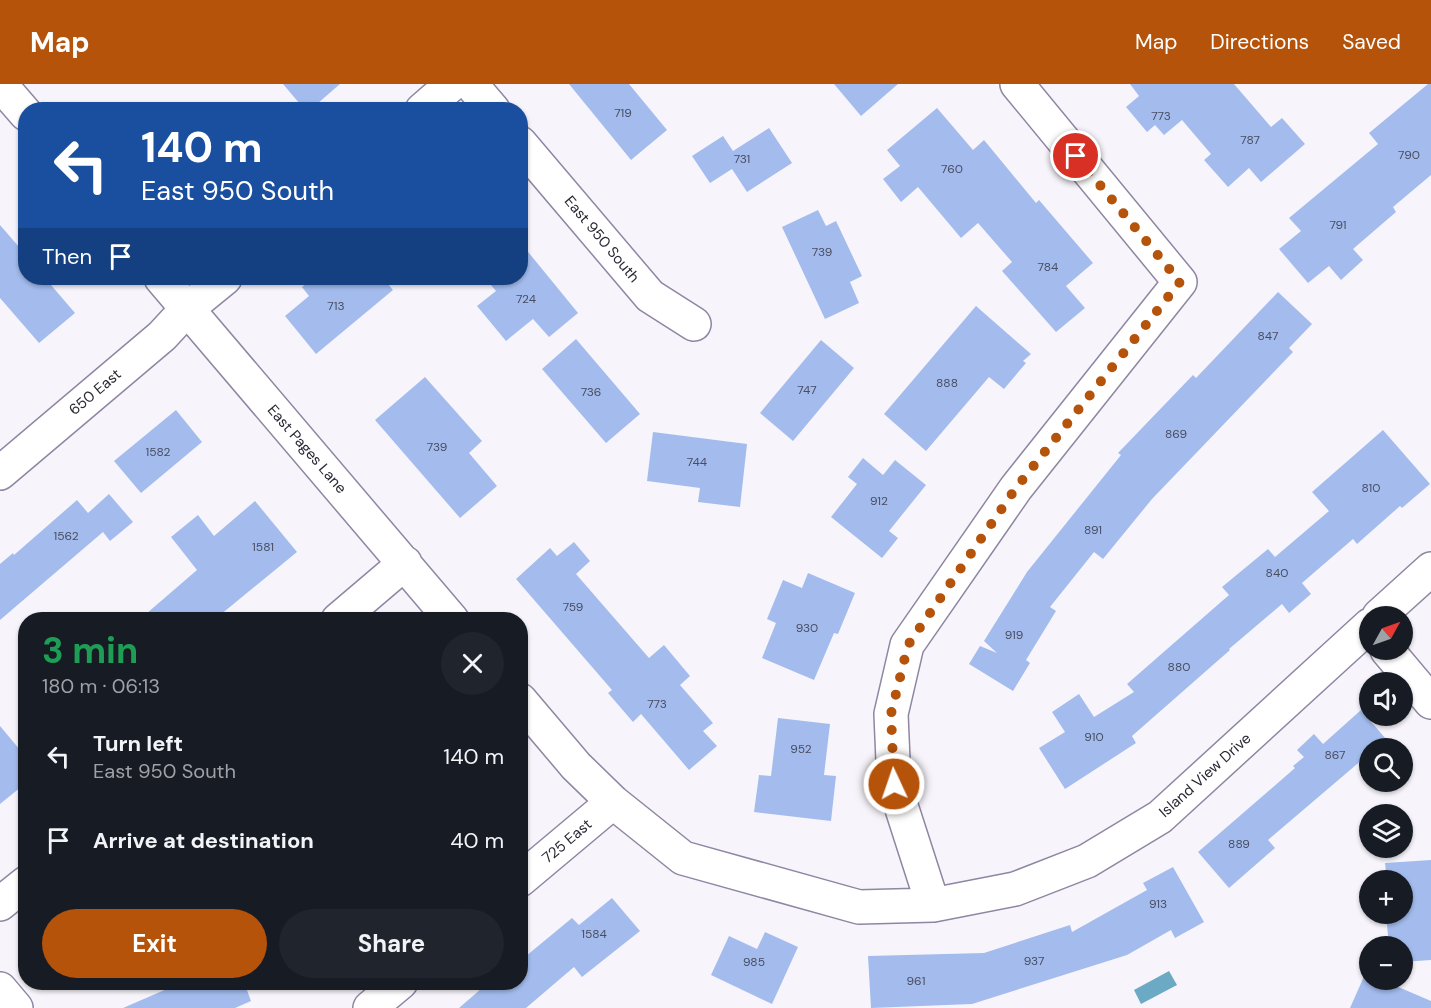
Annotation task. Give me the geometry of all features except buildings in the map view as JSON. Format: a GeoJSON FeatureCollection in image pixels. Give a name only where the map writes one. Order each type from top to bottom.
{"type":"FeatureCollection","features":[{"type":"Feature","properties":{"kind":"street"},"geometry":{"type":"LineString","coordinates":[[0,84],[18,105]]}},
{"type":"Feature","properties":{"kind":"street"},"geometry":{"type":"LineString","coordinates":[[431,102],[452,84]]}},
{"type":"Feature","properties":{"kind":"street"},"geometry":{"type":"LineString","coordinates":[[471,84],[486,102]]}},
{"type":"Feature","properties":{"kind":"street"},"geometry":{"type":"LineString","coordinates":[[933,905],[894,784],[891,714],[908,645],[1016,488],[1180,282],[1017,84]]}},
{"type":"Feature","properties":{"kind":"street","name":"East 950 South"},"geometry":{"type":"LineString","coordinates":[[528,152],[650,296],[694,324]]}},
{"type":"Feature","properties":{"kind":"street","name":"East Pages Lane"},"geometry":{"type":"LineString","coordinates":[[167,285],[445,612]]}},
{"type":"Feature","properties":{"kind":"street","name":"650 East"},"geometry":{"type":"LineString","coordinates":[[0,473],[162,336],[188,309],[217,285]]}},
{"type":"Feature","properties":{"kind":"street"},"geometry":{"type":"LineString","coordinates":[[347,612],[405,563]]}},
{"type":"Feature","properties":{"kind":"street","name":"Island View Drive"},"geometry":{"type":"LineString","coordinates":[[1396,606],[1430,569]]}},
{"type":"Feature","properties":{"kind":"street","name":"Island View Drive"},"geometry":{"type":"LineString","coordinates":[[613,802],[683,858],[859,907],[933,905],[1015,889],[1087,861],[1160,817],[1359,643]]}},
{"type":"Feature","properties":{"kind":"street"},"geometry":{"type":"LineString","coordinates":[[1398,660],[1431,702]]}},
{"type":"Feature","properties":{"kind":"street"},"geometry":{"type":"LineString","coordinates":[[528,709],[576,766],[613,802]]}},
{"type":"Feature","properties":{"kind":"street","name":"725 East"},"geometry":{"type":"LineString","coordinates":[[528,873],[613,802]]}},
{"type":"Feature","properties":{"kind":"street"},"geometry":{"type":"LineString","coordinates":[[0,904],[18,889]]}},
{"type":"Feature","properties":{"kind":"street"},"geometry":{"type":"LineString","coordinates":[[0,989],[16,1008]]}},
{"type":"Feature","properties":{"kind":"street"},"geometry":{"type":"LineString","coordinates":[[370,1008],[391,990]]}},
{"type":"Feature","properties":{"kind":"water"},"geometry":{"type":"Polygon","coordinates":[[[1169,971],[1177,985],[1141,1004],[1134,990],[1169,971]]]}},
{"type":"Feature","properties":{"kind":"route"},"geometry":{"type":"LineString","coordinates":[[894,784],[891,714],[908,645],[1016,488],[1180,282],[1076,156]]}}]}
